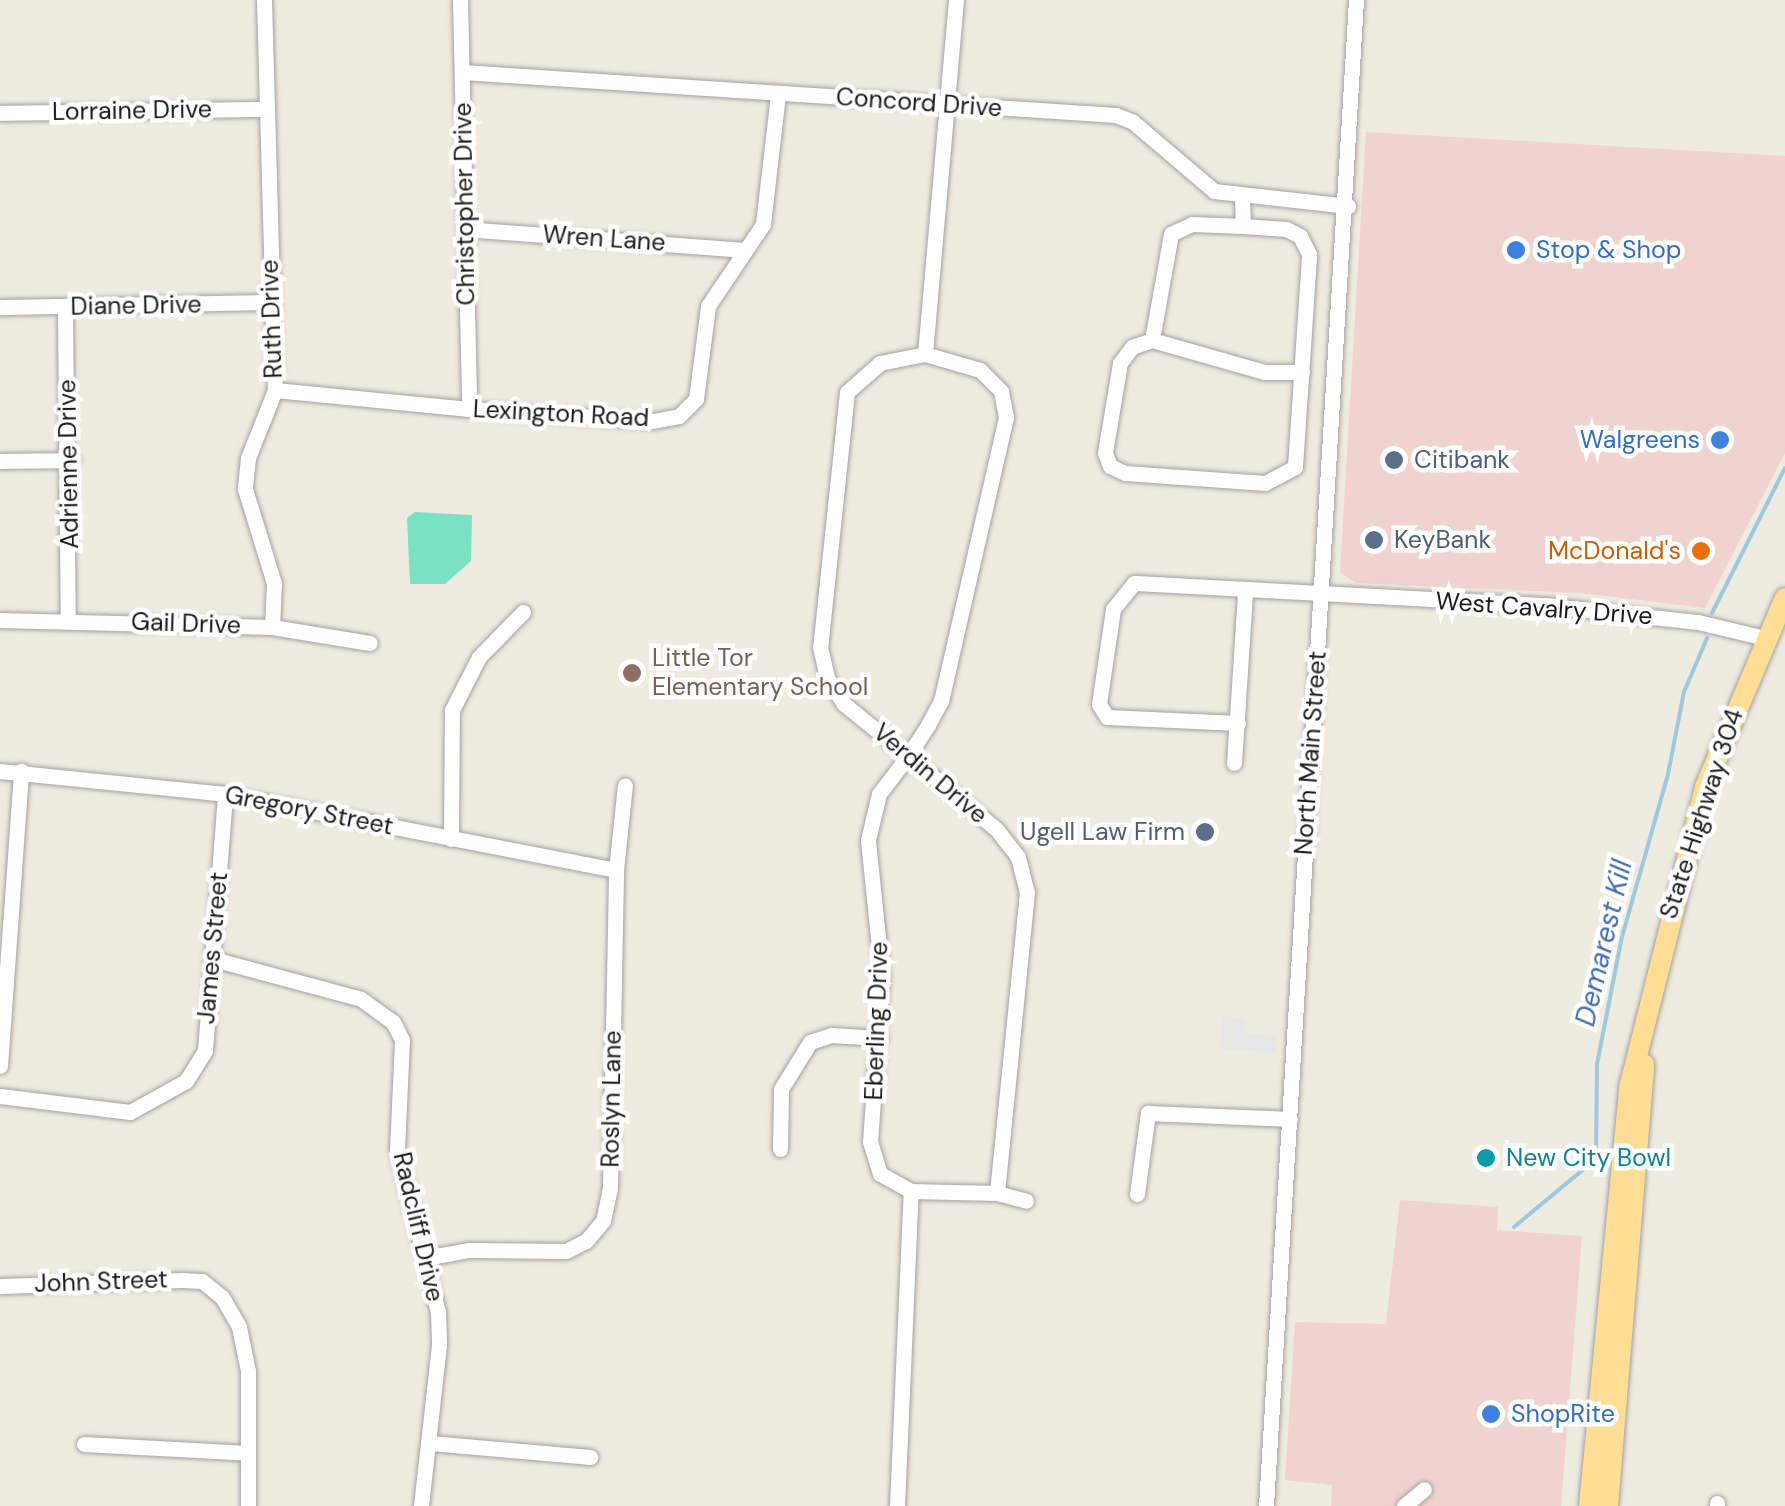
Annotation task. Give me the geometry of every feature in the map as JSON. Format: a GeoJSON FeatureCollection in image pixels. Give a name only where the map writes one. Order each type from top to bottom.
{"type":"FeatureCollection","features":[{"type":"Feature","properties":{"kind":"main road","name":"State Highway 304"},"geometry":{"type":"LineString","coordinates":[[1589,1506],[1620,1158],[1644,1037],[1694,824],[1785,598]]}},
{"type":"Feature","properties":{"kind":"main road","name":"State Highway 304"},"geometry":{"type":"LineString","coordinates":[[1608,1506],[1644,1037]]}},
{"type":"Feature","properties":{"kind":"street","name":"Ruth Drive"},"geometry":{"type":"LineString","coordinates":[[264,0],[275,390],[248,458],[245,488],[274,583],[272,627]]}},
{"type":"Feature","properties":{"kind":"street","name":"Christopher Drive"},"geometry":{"type":"LineString","coordinates":[[460,0],[469,409]]}},
{"type":"Feature","properties":{"kind":"street"},"geometry":{"type":"LineString","coordinates":[[924,354],[956,0]]}},
{"type":"Feature","properties":{"kind":"street","name":"North Main Street"},"geometry":{"type":"LineString","coordinates":[[1266,1506],[1348,206],[1356,0]]}},
{"type":"Feature","properties":{"kind":"street","name":"Concord Drive"},"geometry":{"type":"LineString","coordinates":[[462,72],[1116,116],[1133,122],[1192,178],[1242,199],[1348,206]]}},
{"type":"Feature","properties":{"kind":"street","name":"Lexington Road"},"geometry":{"type":"LineString","coordinates":[[275,390],[469,409],[653,420],[679,416],[696,399],[708,306],[762,224],[778,94]]}},
{"type":"Feature","properties":{"kind":"street","name":"Lorraine Drive"},"geometry":{"type":"LineString","coordinates":[[0,113],[265,109]]}},
{"type":"Feature","properties":{"kind":"street"},"geometry":{"type":"LineString","coordinates":[[1242,199],[1243,226]]}},
{"type":"Feature","properties":{"kind":"street"},"geometry":{"type":"LineString","coordinates":[[1152,340],[1171,234],[1192,224],[1286,228],[1300,236],[1309,254],[1302,372],[1296,467],[1283,479],[1125,473],[1110,466],[1105,453],[1120,363],[1132,348],[1152,340],[1264,372],[1302,372]]}},
{"type":"Feature","properties":{"kind":"street","name":"Wren Lane"},"geometry":{"type":"LineString","coordinates":[[465,228],[744,250]]}},
{"type":"Feature","properties":{"kind":"street","name":"Diane Drive"},"geometry":{"type":"LineString","coordinates":[[0,307],[272,302]]}},
{"type":"Feature","properties":{"kind":"street","name":"Adrienne Drive"},"geometry":{"type":"LineString","coordinates":[[66,308],[72,460],[68,620]]}},
{"type":"Feature","properties":{"kind":"street","name":"Eberling Drive"},"geometry":{"type":"LineString","coordinates":[[911,1191],[880,1174],[870,1142],[880,1038],[880,930],[868,840],[879,794],[908,756],[941,701],[1006,417],[1001,391],[980,370],[924,354]]}},
{"type":"Feature","properties":{"kind":"street","name":"Verdin Drive"},"geometry":{"type":"LineString","coordinates":[[924,354],[880,363],[847,392],[820,647],[827,678],[844,704],[997,830],[1018,857],[1027,892],[997,1193]]}},
{"type":"Feature","properties":{"kind":"street"},"geometry":{"type":"LineString","coordinates":[[0,461],[72,460]]}},
{"type":"Feature","properties":{"kind":"street","name":"West Cavalry Drive"},"geometry":{"type":"LineString","coordinates":[[1238,724],[1108,717],[1099,704],[1113,610],[1134,582],[1245,592],[1552,606],[1715,624],[1766,638]]}},
{"type":"Feature","properties":{"kind":"street"},"geometry":{"type":"LineString","coordinates":[[1234,762],[1245,592]]}},
{"type":"Feature","properties":{"kind":"street"},"geometry":{"type":"LineString","coordinates":[[451,839],[452,710],[479,656],[523,612]]}},
{"type":"Feature","properties":{"kind":"street","name":"Gail Drive"},"geometry":{"type":"LineString","coordinates":[[0,620],[272,627],[370,643]]}},
{"type":"Feature","properties":{"kind":"street","name":"Gregory Street"},"geometry":{"type":"LineString","coordinates":[[0,770],[225,794],[616,870]]}},
{"type":"Feature","properties":{"kind":"street"},"geometry":{"type":"LineString","coordinates":[[0,1066],[21,771]]}},
{"type":"Feature","properties":{"kind":"street","name":"Roslyn Lane"},"geometry":{"type":"LineString","coordinates":[[425,1258],[469,1250],[566,1251],[586,1241],[603,1221],[610,1188],[616,870],[625,786]]}},
{"type":"Feature","properties":{"kind":"street","name":"James Street"},"geometry":{"type":"LineString","coordinates":[[0,1096],[130,1112],[154,1102],[186,1080],[205,1050],[225,794]]}},
{"type":"Feature","properties":{"kind":"street","name":"Radcliff Drive"},"geometry":{"type":"LineString","coordinates":[[214,959],[361,999],[393,1022],[403,1066],[398,1149],[425,1258],[439,1346],[421,1506]]}},
{"type":"Feature","properties":{"kind":"street"},"geometry":{"type":"LineString","coordinates":[[780,1149],[781,1089],[810,1042],[832,1035],[880,1038]]}},
{"type":"Feature","properties":{"kind":"street"},"geometry":{"type":"LineString","coordinates":[[1136,1194],[1148,1114],[1290,1118]]}},
{"type":"Feature","properties":{"kind":"street"},"geometry":{"type":"LineString","coordinates":[[897,1506],[911,1191],[997,1193],[1026,1201]]}},
{"type":"Feature","properties":{"kind":"street","name":"John Street"},"geometry":{"type":"LineString","coordinates":[[0,1286],[202,1281],[222,1297],[239,1327],[248,1371],[248,1506]]}},
{"type":"Feature","properties":{"kind":"street"},"geometry":{"type":"LineString","coordinates":[[430,1443],[590,1457]]}},
{"type":"Feature","properties":{"kind":"street"},"geometry":{"type":"LineString","coordinates":[[84,1444],[248,1453]]}},
{"type":"Feature","properties":{"kind":"street"},"geometry":{"type":"LineString","coordinates":[[1404,1506],[1424,1489]]}},
{"type":"Feature","properties":{"kind":"shaded area"},"geometry":{"type":"Polygon","coordinates":[[[1366,132],[1785,156],[1785,453],[1705,608],[1580,593],[1356,583],[1340,572],[1366,132]]]}},
{"type":"Feature","properties":{"kind":"shaded area"},"geometry":{"type":"Polygon","coordinates":[[[1222,1016],[1245,1018],[1244,1033],[1277,1036],[1276,1052],[1220,1049],[1222,1016]]]}},
{"type":"Feature","properties":{"kind":"shaded area"},"geometry":{"type":"Polygon","coordinates":[[[1400,1200],[1498,1207],[1497,1230],[1582,1236],[1561,1506],[1331,1506],[1332,1485],[1285,1480],[1295,1322],[1386,1324],[1400,1200]]]}},
{"type":"Feature","properties":{"kind":"green space"},"geometry":{"type":"Polygon","coordinates":[[[415,512],[472,515],[471,561],[445,584],[410,584],[407,518],[415,512]]]}},
{"type":"Feature","properties":{"kind":"waterway","name":"Demarest Kill"},"geometry":{"type":"LineString","coordinates":[[1712,613],[1785,468]]}},
{"type":"Feature","properties":{"kind":"waterway","name":"Demarest Kill"},"geometry":{"type":"LineString","coordinates":[[1514,1227],[1596,1159],[1597,1064],[1622,937],[1668,774],[1684,692],[1707,638]]}},
{"type":"Feature","properties":{"kind":"place","name":"Stop & Shop"},"geometry":{"type":"Point","coordinates":[1516,250]}},
{"type":"Feature","properties":{"kind":"place","name":"Walgreens"},"geometry":{"type":"Point","coordinates":[1720,440]}},
{"type":"Feature","properties":{"kind":"place","name":"Citibank"},"geometry":{"type":"Point","coordinates":[1394,460]}},
{"type":"Feature","properties":{"kind":"place","name":"KeyBank"},"geometry":{"type":"Point","coordinates":[1374,540]}},
{"type":"Feature","properties":{"kind":"place","name":"McDonald's"},"geometry":{"type":"Point","coordinates":[1701,551]}},
{"type":"Feature","properties":{"kind":"place","name":"Little Tor Elementary School"},"geometry":{"type":"Point","coordinates":[632,673]}},
{"type":"Feature","properties":{"kind":"place","name":"Ugell Law Firm"},"geometry":{"type":"Point","coordinates":[1205,832]}},
{"type":"Feature","properties":{"kind":"place","name":"New City Bowl"},"geometry":{"type":"Point","coordinates":[1486,1158]}},
{"type":"Feature","properties":{"kind":"place","name":"ShopRite"},"geometry":{"type":"Point","coordinates":[1491,1414]}}]}
